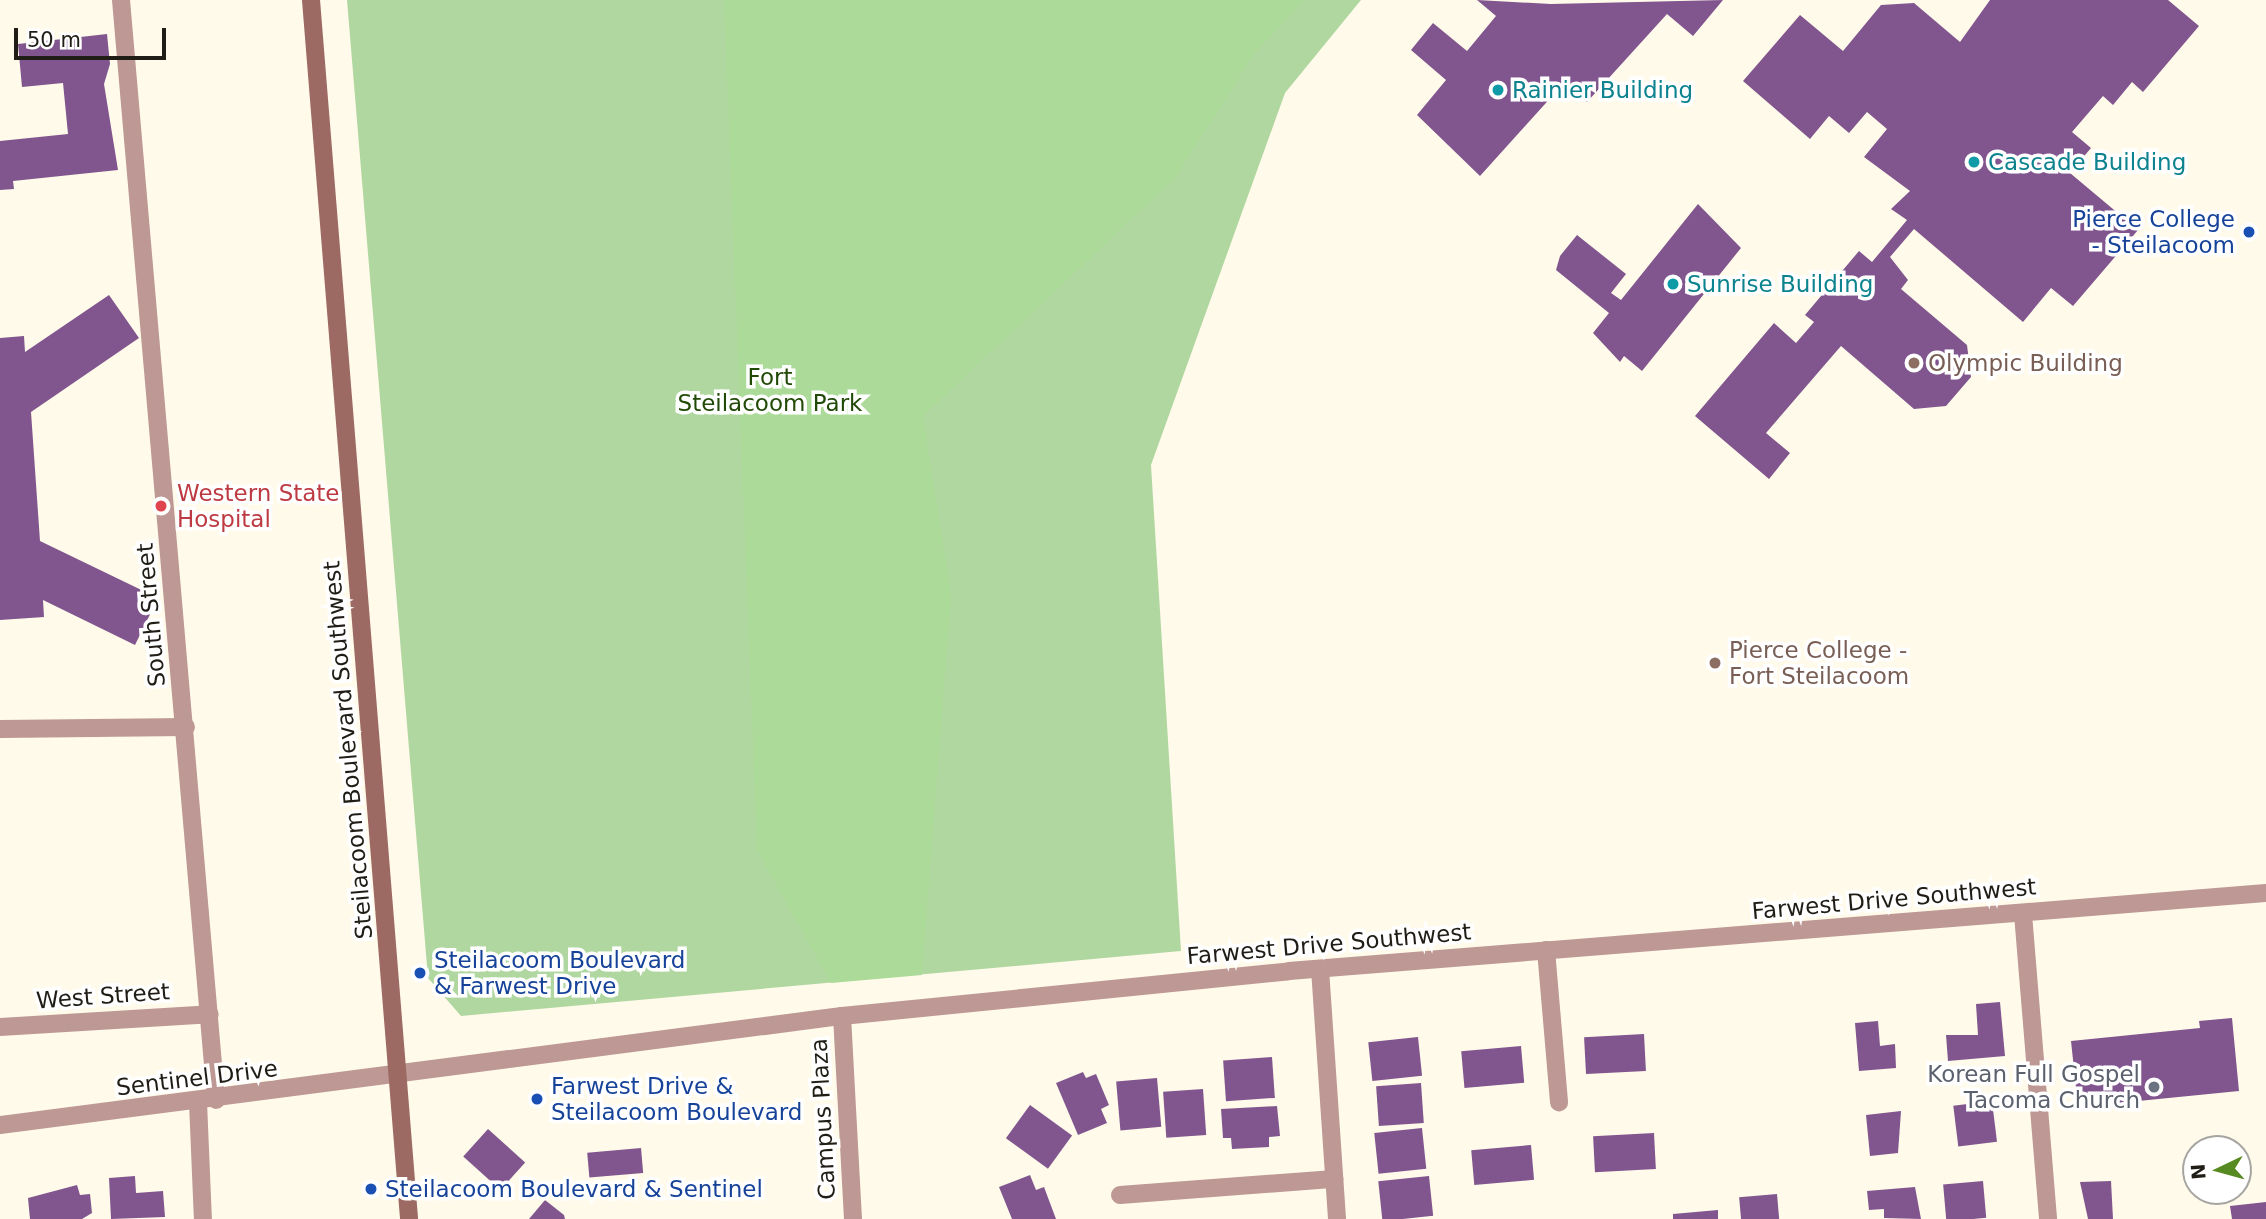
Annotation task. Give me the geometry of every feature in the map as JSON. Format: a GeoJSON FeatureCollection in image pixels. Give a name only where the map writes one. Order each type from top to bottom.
{"type":"FeatureCollection","features":[{"type":"Feature","properties":{"kind":"main road","name":"Steilacoom Boulevard Southwest"},"geometry":{"type":"LineString","coordinates":[[311,0],[400,1078],[409,1219]]}},
{"type":"Feature","properties":{"kind":"street","name":"South Street"},"geometry":{"type":"LineString","coordinates":[[121,0],[186,727],[216,1100]]}},
{"type":"Feature","properties":{"kind":"street"},"geometry":{"type":"LineString","coordinates":[[0,729],[186,727]]}},
{"type":"Feature","properties":{"kind":"street","name":"Farwest Drive Southwest"},"geometry":{"type":"LineString","coordinates":[[400,1078],[842,1016],[1321,969],[2266,893]]}},
{"type":"Feature","properties":{"kind":"street"},"geometry":{"type":"LineString","coordinates":[[2023,914],[2048,1219]]}},
{"type":"Feature","properties":{"kind":"street"},"geometry":{"type":"LineString","coordinates":[[1546,950],[1559,1102]]}},
{"type":"Feature","properties":{"kind":"street"},"geometry":{"type":"LineString","coordinates":[[1321,969],[1337,1219]]}},
{"type":"Feature","properties":{"kind":"street","name":"West Street"},"geometry":{"type":"LineString","coordinates":[[0,1027],[210,1014]]}},
{"type":"Feature","properties":{"kind":"street","name":"Campus Plaza"},"geometry":{"type":"LineString","coordinates":[[842,1016],[853,1219]]}},
{"type":"Feature","properties":{"kind":"street","name":"Sentinel Drive"},"geometry":{"type":"LineString","coordinates":[[0,1125],[400,1078]]}},
{"type":"Feature","properties":{"kind":"street"},"geometry":{"type":"LineString","coordinates":[[198,1102],[203,1219]]}},
{"type":"Feature","properties":{"kind":"street"},"geometry":{"type":"LineString","coordinates":[[1120,1195],[1334,1179]]}},
{"type":"Feature","properties":{"kind":"green space","name":"Fort Steilacoom Park"},"geometry":{"type":"Polygon","coordinates":[[[347,0],[1361,0],[1285,93],[1151,465],[1181,951],[461,1016],[428,978],[347,0]]]}},
{"type":"Feature","properties":{"kind":"green space"},"geometry":{"type":"Polygon","coordinates":[[[724,0],[1304,0],[1254,54],[1175,178],[923,416],[951,595],[922,975],[831,983],[757,850],[724,0]]]}},
{"type":"Feature","properties":{"kind":"building","name":"Rainier Building"},"geometry":{"type":"Polygon","coordinates":[[[1477,0],[1551,4],[1723,0],[1693,36],[1667,14],[1587,102],[1564,83],[1480,176],[1417,115],[1446,80],[1411,50],[1433,23],[1467,51],[1496,16],[1477,0]]]}},
{"type":"Feature","properties":{"kind":"building","name":"Cascade Building"},"geometry":{"type":"Polygon","coordinates":[[[1990,0],[2168,0],[2199,26],[2143,92],[2132,82],[2113,105],[2103,96],[2072,132],[2091,148],[2070,173],[2138,230],[2073,306],[2051,288],[2023,322],[1914,229],[1890,257],[1908,280],[1901,289],[1967,345],[1971,377],[1946,406],[1914,409],[1841,346],[1766,433],[1790,453],[1769,479],[1695,416],[1774,323],[1796,343],[1814,322],[1805,315],[1859,251],[1872,262],[1907,220],[1891,209],[1910,191],[1864,157],[1887,129],[1867,112],[1849,133],[1829,116],[1810,139],[1743,81],[1800,15],[1843,51],[1881,5],[1914,3],[1960,42],[1990,0]]]}},
{"type":"Feature","properties":{"kind":"building"},"geometry":{"type":"Polygon","coordinates":[[[107,34],[110,64],[104,84],[118,170],[13,181],[14,189],[0,190],[0,141],[68,134],[63,83],[22,87],[18,44],[107,34]]]}},
{"type":"Feature","properties":{"kind":"building","name":"Sunrise Building"},"geometry":{"type":"Polygon","coordinates":[[[1698,204],[1741,248],[1642,371],[1624,356],[1620,362],[1593,333],[1609,313],[1556,270],[1560,256],[1577,235],[1626,274],[1611,293],[1621,300],[1698,204]]]}},
{"type":"Feature","properties":{"kind":"building"},"geometry":{"type":"Polygon","coordinates":[[[109,295],[139,338],[31,412],[40,541],[158,598],[135,645],[43,600],[44,617],[0,620],[0,338],[24,336],[25,352],[109,295]]]}},
{"type":"Feature","properties":{"kind":"building"},"geometry":{"type":"Polygon","coordinates":[[[2000,1002],[2005,1056],[1948,1061],[1946,1035],[1978,1035],[1976,1004],[2000,1002]]]}},
{"type":"Feature","properties":{"kind":"building"},"geometry":{"type":"Polygon","coordinates":[[[2232,1018],[2239,1091],[2078,1107],[2071,1041],[2200,1028],[2199,1021],[2232,1018]]]}},
{"type":"Feature","properties":{"kind":"building"},"geometry":{"type":"Polygon","coordinates":[[[1878,1021],[1880,1046],[1895,1044],[1896,1068],[1859,1071],[1855,1023],[1878,1021]]]}},
{"type":"Feature","properties":{"kind":"building"},"geometry":{"type":"Polygon","coordinates":[[[1644,1034],[1646,1071],[1586,1074],[1584,1037],[1644,1034]]]}},
{"type":"Feature","properties":{"kind":"building"},"geometry":{"type":"Polygon","coordinates":[[[1418,1037],[1422,1076],[1372,1081],[1368,1042],[1418,1037]]]}},
{"type":"Feature","properties":{"kind":"building"},"geometry":{"type":"Polygon","coordinates":[[[1521,1046],[1524,1083],[1464,1088],[1461,1051],[1521,1046]]]}},
{"type":"Feature","properties":{"kind":"building"},"geometry":{"type":"Polygon","coordinates":[[[1272,1057],[1275,1098],[1226,1101],[1223,1060],[1272,1057]]]}},
{"type":"Feature","properties":{"kind":"building"},"geometry":{"type":"Polygon","coordinates":[[[1083,1072],[1086,1078],[1096,1074],[1109,1105],[1101,1109],[1107,1123],[1078,1135],[1056,1083],[1083,1072]]]}},
{"type":"Feature","properties":{"kind":"building"},"geometry":{"type":"Polygon","coordinates":[[[1157,1078],[1161,1127],[1120,1130],[1116,1082],[1157,1078]]]}},
{"type":"Feature","properties":{"kind":"building"},"geometry":{"type":"Polygon","coordinates":[[[1421,1083],[1424,1123],[1379,1126],[1376,1086],[1421,1083]]]}},
{"type":"Feature","properties":{"kind":"building"},"geometry":{"type":"Polygon","coordinates":[[[1203,1089],[1206,1135],[1166,1138],[1163,1092],[1203,1089]]]}},
{"type":"Feature","properties":{"kind":"building"},"geometry":{"type":"Polygon","coordinates":[[[1992,1101],[1997,1142],[1958,1146],[1953,1106],[1992,1101]]]}},
{"type":"Feature","properties":{"kind":"building"},"geometry":{"type":"Polygon","coordinates":[[[1030,1105],[1072,1136],[1048,1169],[1006,1138],[1030,1105]]]}},
{"type":"Feature","properties":{"kind":"building"},"geometry":{"type":"Polygon","coordinates":[[[1277,1106],[1280,1136],[1269,1137],[1269,1147],[1232,1149],[1231,1138],[1223,1138],[1221,1109],[1277,1106]]]}},
{"type":"Feature","properties":{"kind":"building"},"geometry":{"type":"Polygon","coordinates":[[[1901,1111],[1898,1153],[1870,1156],[1866,1115],[1901,1111]]]}},
{"type":"Feature","properties":{"kind":"building"},"geometry":{"type":"Polygon","coordinates":[[[1422,1128],[1426,1169],[1379,1174],[1374,1133],[1422,1128]]]}},
{"type":"Feature","properties":{"kind":"building"},"geometry":{"type":"Polygon","coordinates":[[[488,1129],[525,1162],[500,1190],[463,1156],[488,1129]]]}},
{"type":"Feature","properties":{"kind":"building"},"geometry":{"type":"Polygon","coordinates":[[[1654,1133],[1656,1169],[1595,1172],[1593,1136],[1654,1133]]]}},
{"type":"Feature","properties":{"kind":"building"},"geometry":{"type":"Polygon","coordinates":[[[1531,1145],[1534,1180],[1474,1185],[1471,1150],[1531,1145]]]}},
{"type":"Feature","properties":{"kind":"building"},"geometry":{"type":"Polygon","coordinates":[[[641,1148],[643,1173],[589,1178],[587,1153],[641,1148]]]}},
{"type":"Feature","properties":{"kind":"building"},"geometry":{"type":"Polygon","coordinates":[[[1030,1175],[1036,1190],[1044,1187],[1056,1219],[1012,1219],[999,1187],[1030,1175]]]}},
{"type":"Feature","properties":{"kind":"building"},"geometry":{"type":"Polygon","coordinates":[[[135,1176],[136,1193],[163,1191],[165,1217],[111,1219],[109,1178],[135,1176]]]}},
{"type":"Feature","properties":{"kind":"building"},"geometry":{"type":"Polygon","coordinates":[[[1429,1176],[1433,1216],[1382,1219],[1378,1181],[1429,1176]]]}},
{"type":"Feature","properties":{"kind":"building"},"geometry":{"type":"Polygon","coordinates":[[[1983,1181],[1986,1218],[1946,1219],[1943,1184],[1983,1181]]]}},
{"type":"Feature","properties":{"kind":"building"},"geometry":{"type":"Polygon","coordinates":[[[2111,1181],[2113,1219],[2088,1219],[2080,1182],[2111,1181]]]}},
{"type":"Feature","properties":{"kind":"building"},"geometry":{"type":"Polygon","coordinates":[[[77,1185],[80,1195],[90,1194],[92,1213],[82,1219],[30,1219],[28,1198],[77,1185]]]}},
{"type":"Feature","properties":{"kind":"building"},"geometry":{"type":"Polygon","coordinates":[[[1915,1187],[1921,1219],[1884,1218],[1884,1209],[1869,1210],[1867,1191],[1915,1187]]]}},
{"type":"Feature","properties":{"kind":"building"},"geometry":{"type":"Polygon","coordinates":[[[1777,1194],[1779,1219],[1741,1219],[1739,1197],[1777,1194]]]}},
{"type":"Feature","properties":{"kind":"building"},"geometry":{"type":"Polygon","coordinates":[[[545,1200],[564,1215],[565,1219],[529,1219],[545,1200]]]}},
{"type":"Feature","properties":{"kind":"building"},"geometry":{"type":"Polygon","coordinates":[[[2266,1202],[2266,1219],[2232,1219],[2230,1206],[2266,1202]]]}},
{"type":"Feature","properties":{"kind":"building"},"geometry":{"type":"Polygon","coordinates":[[[1718,1210],[1718,1219],[1673,1219],[1673,1214],[1718,1210]]]}},
{"type":"Feature","properties":{"kind":"place","name":"Rainier Building"},"geometry":{"type":"Point","coordinates":[1498,90]}},
{"type":"Feature","properties":{"kind":"place","name":"Cascade Building"},"geometry":{"type":"Point","coordinates":[1974,162]}},
{"type":"Feature","properties":{"kind":"place","name":"Pierce College - Steilacoom"},"geometry":{"type":"Point","coordinates":[2249,232]}},
{"type":"Feature","properties":{"kind":"place","name":"Sunrise Building"},"geometry":{"type":"Point","coordinates":[1673,284]}},
{"type":"Feature","properties":{"kind":"place","name":"Olympic Building"},"geometry":{"type":"Point","coordinates":[1914,363]}},
{"type":"Feature","properties":{"kind":"place","name":"Western State Hospital"},"geometry":{"type":"Point","coordinates":[161,506]}},
{"type":"Feature","properties":{"kind":"place","name":"Pierce College - Fort Steilacoom"},"geometry":{"type":"Point","coordinates":[1715,663]}},
{"type":"Feature","properties":{"kind":"place","name":"Steilacoom Boulevard & Farwest Drive"},"geometry":{"type":"Point","coordinates":[420,973]}},
{"type":"Feature","properties":{"kind":"place","name":"Korean Full Gospel Tacoma Church"},"geometry":{"type":"Point","coordinates":[2154,1087]}},
{"type":"Feature","properties":{"kind":"place","name":"Farwest Drive & Steilacoom Boulevard"},"geometry":{"type":"Point","coordinates":[537,1099]}},
{"type":"Feature","properties":{"kind":"place","name":"Steilacoom Boulevard & Sentinel"},"geometry":{"type":"Point","coordinates":[371,1189]}}]}
